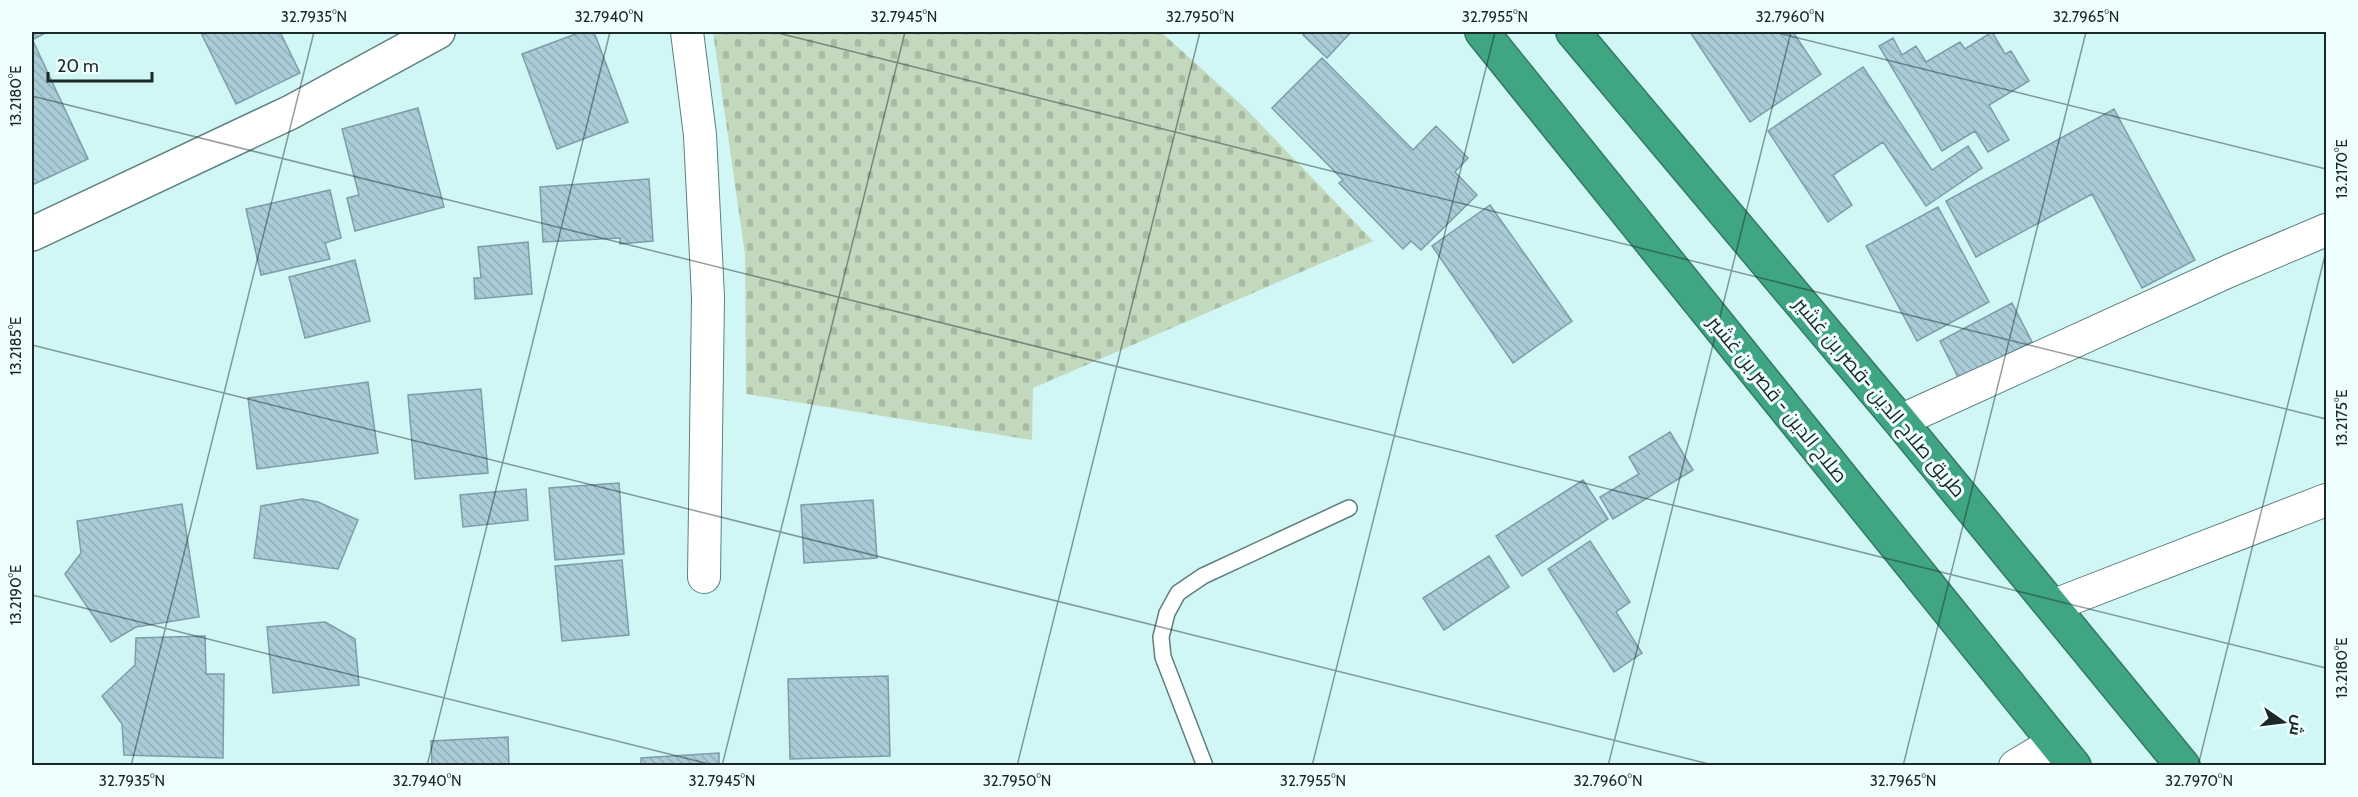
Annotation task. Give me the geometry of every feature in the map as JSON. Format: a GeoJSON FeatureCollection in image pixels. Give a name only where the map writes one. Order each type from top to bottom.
{"type":"FeatureCollection","features":[{"type":"Feature","properties":{"kind":"highway","name":"صلاح الدين - قصر بن غشير"},"geometry":{"type":"LineString","coordinates":[[1482,32],[2065,753]]}},
{"type":"Feature","properties":{"kind":"highway","name":"طريق صلاح الدين -قصر بن غشير"},"geometry":{"type":"LineString","coordinates":[[1573,32],[1900,421],[2183,765]]}},
{"type":"Feature","properties":{"kind":"street"},"geometry":{"type":"LineString","coordinates":[[33,231],[291,112],[438,32]]}},
{"type":"Feature","properties":{"kind":"street"},"geometry":{"type":"LineString","coordinates":[[687,32],[700,135],[708,297],[704,577]]}},
{"type":"Feature","properties":{"kind":"street"},"geometry":{"type":"LineString","coordinates":[[1900,421],[2229,271],[2326,230]]}},
{"type":"Feature","properties":{"kind":"street"},"geometry":{"type":"LineString","coordinates":[[2052,606],[2326,500]]}},
{"type":"Feature","properties":{"kind":"street"},"geometry":{"type":"LineString","coordinates":[[2015,765],[2065,753]]}},
{"type":"Feature","properties":{"kind":"lane"},"geometry":{"type":"LineString","coordinates":[[1205,765],[1163,657],[1161,637],[1167,614],[1178,593],[1203,576],[1349,508]]}},
{"type":"Feature","properties":{"kind":"green space"},"geometry":{"type":"Polygon","coordinates":[[[713,32],[1161,32],[1245,108],[1373,241],[1033,388],[1032,440],[746,394],[745,254],[713,32]]]}},
{"type":"Feature","properties":{"kind":"building"},"geometry":{"type":"Polygon","coordinates":[[[32,32],[47,32],[32,40],[32,32]]]}},
{"type":"Feature","properties":{"kind":"building"},"geometry":{"type":"Polygon","coordinates":[[[210,32],[280,32],[300,73],[236,104],[202,35],[210,32]]]}},
{"type":"Feature","properties":{"kind":"building"},"geometry":{"type":"Polygon","coordinates":[[[581,32],[594,32],[628,122],[557,149],[522,54],[581,32]]]}},
{"type":"Feature","properties":{"kind":"building"},"geometry":{"type":"Polygon","coordinates":[[[1306,32],[1351,32],[1327,58],[1303,35],[1306,32]]]}},
{"type":"Feature","properties":{"kind":"building"},"geometry":{"type":"Polygon","coordinates":[[[1690,32],[1793,32],[1821,74],[1750,122],[1690,32]]]}},
{"type":"Feature","properties":{"kind":"building"},"geometry":{"type":"Polygon","coordinates":[[[1992,32],[2005,54],[2011,51],[2029,81],[1989,105],[2009,140],[1988,152],[1975,131],[1942,151],[1879,46],[1893,38],[1902,55],[1916,46],[1926,62],[1960,42],[1965,49],[1992,32]]]}},
{"type":"Feature","properties":{"kind":"building"},"geometry":{"type":"Polygon","coordinates":[[[34,43],[88,159],[32,185],[32,45],[34,43]]]}},
{"type":"Feature","properties":{"kind":"building"},"geometry":{"type":"Polygon","coordinates":[[[1322,58],[1413,150],[1436,126],[1468,158],[1455,172],[1477,195],[1421,250],[1411,241],[1403,249],[1339,183],[1343,180],[1272,108],[1322,58]]]}},
{"type":"Feature","properties":{"kind":"building"},"geometry":{"type":"Polygon","coordinates":[[[1863,67],[1932,170],[1968,146],[1982,168],[1926,206],[1883,142],[1833,175],[1852,205],[1828,222],[1768,131],[1863,67]]]}},
{"type":"Feature","properties":{"kind":"building"},"geometry":{"type":"Polygon","coordinates":[[[418,108],[444,207],[355,231],[347,198],[359,195],[342,129],[418,108]]]}},
{"type":"Feature","properties":{"kind":"building"},"geometry":{"type":"Polygon","coordinates":[[[2114,109],[2195,260],[2142,288],[2092,194],[1976,257],[1946,201],[2114,109]]]}},
{"type":"Feature","properties":{"kind":"building"},"geometry":{"type":"Polygon","coordinates":[[[649,179],[653,241],[620,244],[620,238],[543,242],[540,187],[649,179]]]}},
{"type":"Feature","properties":{"kind":"building"},"geometry":{"type":"Polygon","coordinates":[[[330,190],[341,238],[325,243],[330,259],[261,275],[246,209],[330,190]]]}},
{"type":"Feature","properties":{"kind":"building"},"geometry":{"type":"Polygon","coordinates":[[[1490,205],[1572,321],[1513,363],[1432,246],[1490,205]]]}},
{"type":"Feature","properties":{"kind":"building"},"geometry":{"type":"Polygon","coordinates":[[[1938,207],[1989,302],[1917,341],[1866,246],[1938,207]]]}},
{"type":"Feature","properties":{"kind":"building"},"geometry":{"type":"Polygon","coordinates":[[[528,242],[532,294],[475,299],[474,278],[481,278],[478,247],[528,242]]]}},
{"type":"Feature","properties":{"kind":"building"},"geometry":{"type":"Polygon","coordinates":[[[355,260],[370,321],[305,338],[289,277],[355,260]]]}},
{"type":"Feature","properties":{"kind":"building"},"geometry":{"type":"Polygon","coordinates":[[[2012,303],[2032,342],[1959,379],[1940,341],[2012,303]]]}},
{"type":"Feature","properties":{"kind":"building"},"geometry":{"type":"Polygon","coordinates":[[[368,382],[378,453],[257,469],[248,398],[368,382]]]}},
{"type":"Feature","properties":{"kind":"building"},"geometry":{"type":"Polygon","coordinates":[[[481,389],[488,473],[415,479],[408,395],[481,389]]]}},
{"type":"Feature","properties":{"kind":"building"},"geometry":{"type":"Polygon","coordinates":[[[1670,432],[1693,470],[1613,519],[1600,497],[1639,474],[1629,457],[1670,432]]]}},
{"type":"Feature","properties":{"kind":"building"},"geometry":{"type":"Polygon","coordinates":[[[1583,480],[1608,519],[1522,576],[1496,536],[1583,480]]]}},
{"type":"Feature","properties":{"kind":"building"},"geometry":{"type":"Polygon","coordinates":[[[619,483],[624,554],[555,560],[549,488],[619,483]]]}},
{"type":"Feature","properties":{"kind":"building"},"geometry":{"type":"Polygon","coordinates":[[[526,489],[528,520],[463,527],[460,495],[526,489]]]}},
{"type":"Feature","properties":{"kind":"building"},"geometry":{"type":"Polygon","coordinates":[[[302,499],[318,502],[358,520],[338,569],[254,558],[261,506],[302,499]]]}},
{"type":"Feature","properties":{"kind":"building"},"geometry":{"type":"Polygon","coordinates":[[[873,500],[877,558],[804,563],[801,505],[873,500]]]}},
{"type":"Feature","properties":{"kind":"building"},"geometry":{"type":"Polygon","coordinates":[[[182,504],[199,617],[136,627],[111,642],[65,574],[81,553],[77,521],[182,504]]]}},
{"type":"Feature","properties":{"kind":"building"},"geometry":{"type":"Polygon","coordinates":[[[1590,541],[1630,602],[1616,612],[1642,653],[1614,672],[1548,569],[1590,541]]]}},
{"type":"Feature","properties":{"kind":"building"},"geometry":{"type":"Polygon","coordinates":[[[1489,556],[1509,587],[1444,630],[1423,598],[1489,556]]]}},
{"type":"Feature","properties":{"kind":"building"},"geometry":{"type":"Polygon","coordinates":[[[622,560],[629,635],[562,641],[555,566],[622,560]]]}},
{"type":"Feature","properties":{"kind":"building"},"geometry":{"type":"Polygon","coordinates":[[[325,622],[355,639],[359,685],[273,693],[267,627],[325,622]]]}},
{"type":"Feature","properties":{"kind":"building"},"geometry":{"type":"Polygon","coordinates":[[[205,636],[206,674],[224,674],[223,758],[124,755],[122,724],[102,696],[135,665],[136,638],[205,636]]]}},
{"type":"Feature","properties":{"kind":"building"},"geometry":{"type":"Polygon","coordinates":[[[888,676],[890,756],[790,759],[788,679],[888,676]]]}},
{"type":"Feature","properties":{"kind":"building"},"geometry":{"type":"Polygon","coordinates":[[[508,737],[509,766],[432,766],[431,741],[508,737]]]}},
{"type":"Feature","properties":{"kind":"building"},"geometry":{"type":"Polygon","coordinates":[[[719,753],[719,766],[641,766],[641,758],[719,753]]]}}]}
